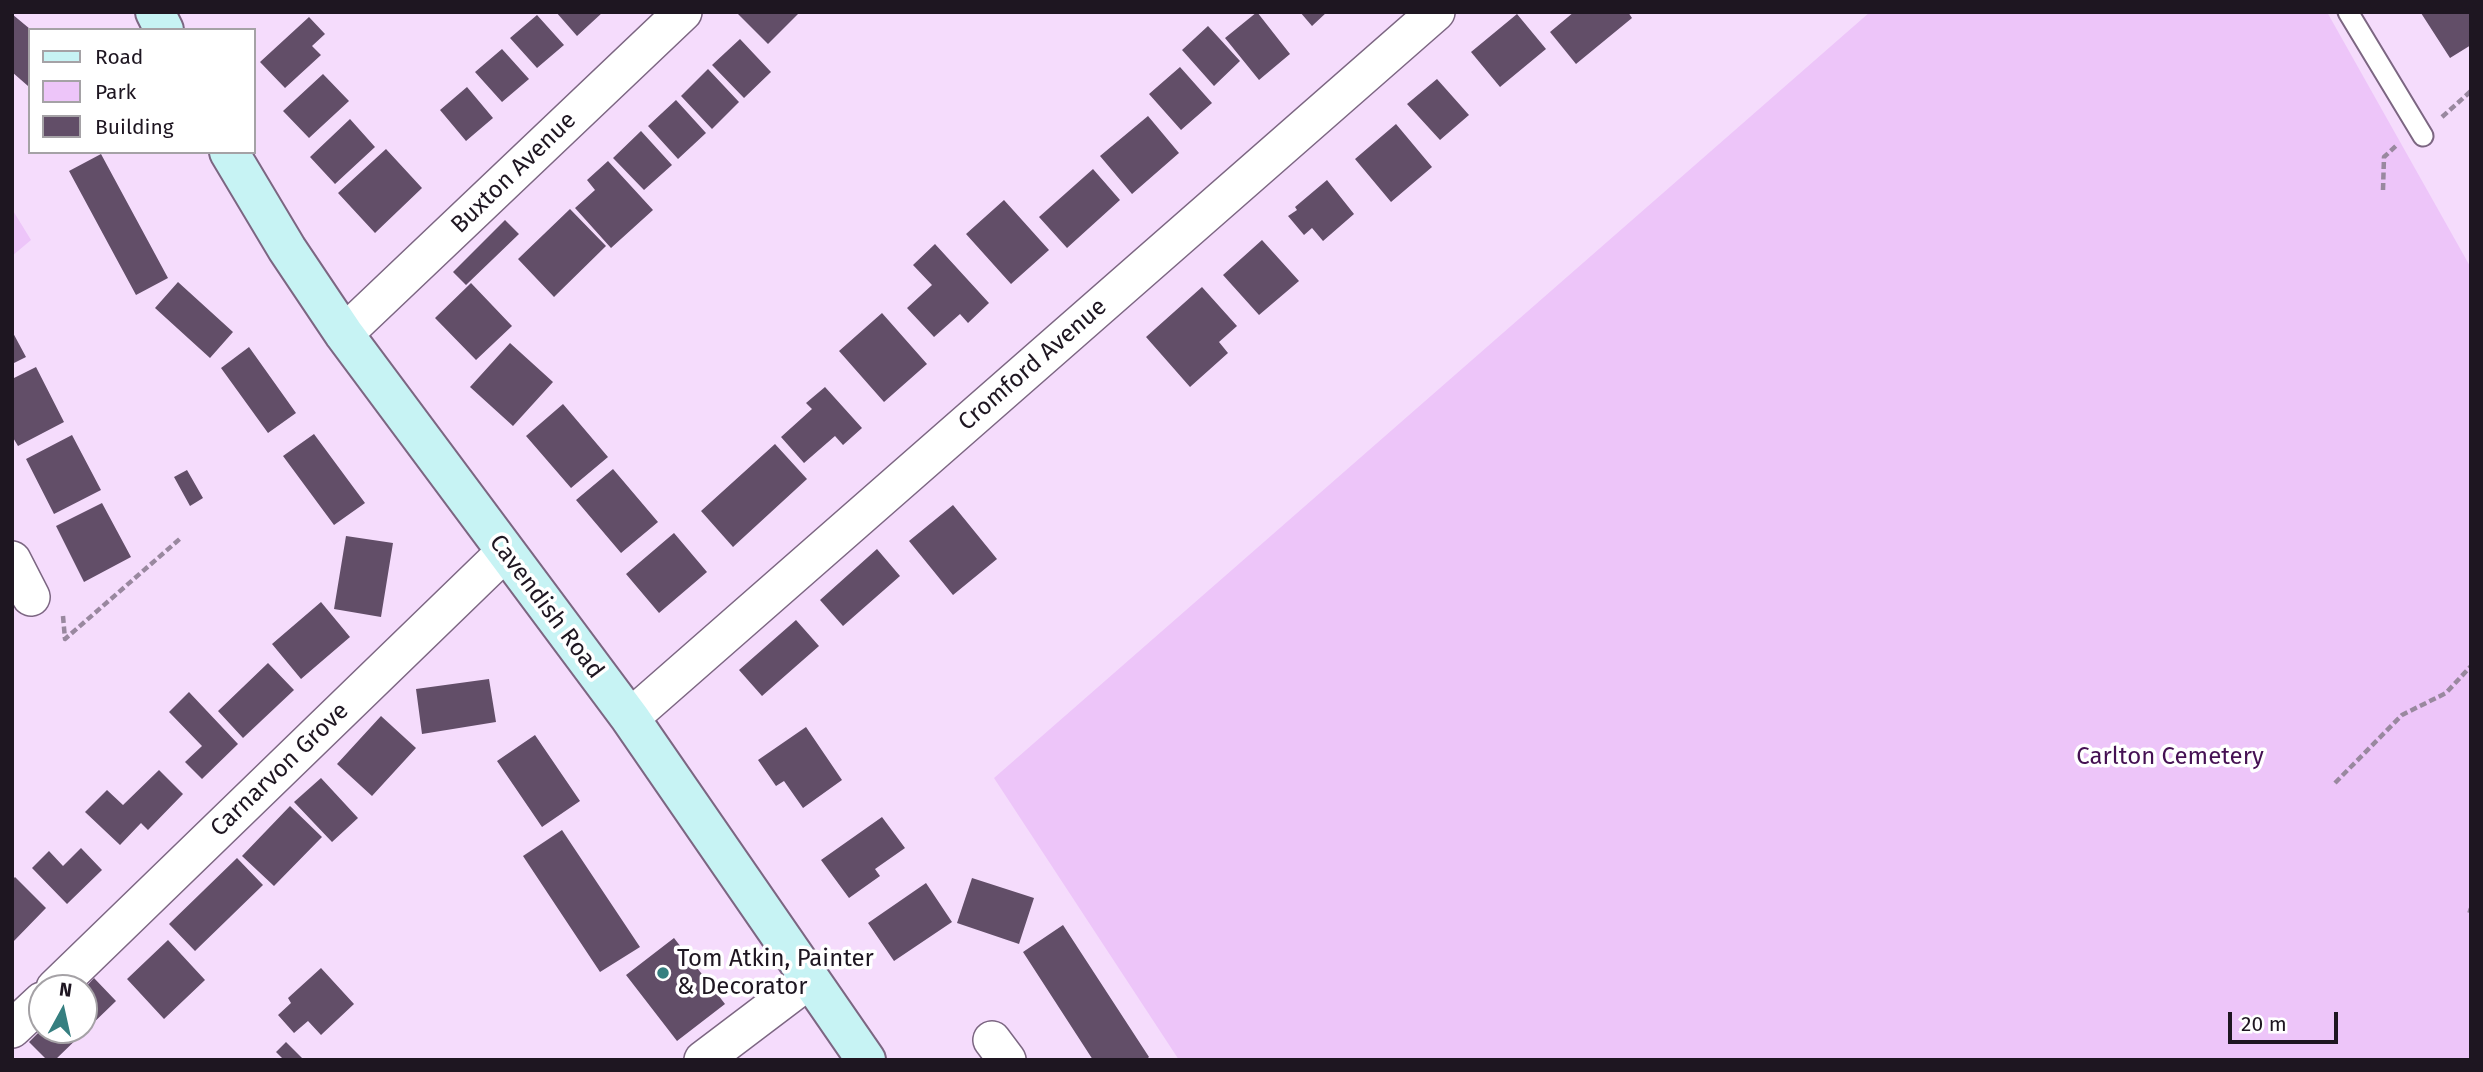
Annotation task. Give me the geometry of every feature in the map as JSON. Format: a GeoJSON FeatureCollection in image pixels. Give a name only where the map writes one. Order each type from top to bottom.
{"type":"FeatureCollection","features":[{"type":"Feature","properties":{"kind":"street"},"geometry":{"type":"LineString","coordinates":[[155,12],[163,28]]}},
{"type":"Feature","properties":{"kind":"street","name":"Buxton Avenue"},"geometry":{"type":"LineString","coordinates":[[344,334],[683,12]]}},
{"type":"Feature","properties":{"kind":"street","name":"Cromford Avenue"},"geometry":{"type":"LineString","coordinates":[[630,718],[1436,12]]}},
{"type":"Feature","properties":{"kind":"street","name":"Cavendish Road"},"geometry":{"type":"LineString","coordinates":[[230,154],[287,249],[344,334],[630,718],[866,1060]]}},
{"type":"Feature","properties":{"kind":"street","name":"Carnarvon Grove"},"geometry":{"type":"LineString","coordinates":[[69,974],[505,552]]}},
{"type":"Feature","properties":{"kind":"street"},"geometry":{"type":"LineString","coordinates":[[12,560],[30,597]]}},
{"type":"Feature","properties":{"kind":"street"},"geometry":{"type":"LineString","coordinates":[[703,1060],[810,979]]}},
{"type":"Feature","properties":{"kind":"street"},"geometry":{"type":"LineString","coordinates":[[12,1029],[28,1014]]}},
{"type":"Feature","properties":{"kind":"lane"},"geometry":{"type":"LineString","coordinates":[[2348,12],[2423,136]]}},
{"type":"Feature","properties":{"kind":"path"},"geometry":{"type":"LineString","coordinates":[[2383,190],[2384,157],[2401,142],[2423,136],[2471,91]]}},
{"type":"Feature","properties":{"kind":"path"},"geometry":{"type":"LineString","coordinates":[[30,597],[53,583],[61,596],[65,639],[182,537]]}},
{"type":"Feature","properties":{"kind":"path"},"geometry":{"type":"LineString","coordinates":[[2335,783],[2402,715],[2446,693],[2471,666]]}},
{"type":"Feature","properties":{"kind":"green space","name":"Carlton Cemetery"},"geometry":{"type":"Polygon","coordinates":[[[1870,12],[2327,12],[2471,268],[2471,1060],[1179,1060],[994,778],[1870,12]]]}},
{"type":"Feature","properties":{"kind":"green space"},"geometry":{"type":"Polygon","coordinates":[[[12,209],[31,240],[12,256],[12,209]]]}},
{"type":"Feature","properties":{"kind":"building"},"geometry":{"type":"Polygon","coordinates":[[[556,12],[603,12],[577,36],[556,12]]]}},
{"type":"Feature","properties":{"kind":"building"},"geometry":{"type":"Polygon","coordinates":[[[800,12],[768,44],[738,14],[800,12]]]}},
{"type":"Feature","properties":{"kind":"building"},"geometry":{"type":"Polygon","coordinates":[[[1257,12],[1290,54],[1259,80],[1225,38],[1257,12]]]}},
{"type":"Feature","properties":{"kind":"building"},"geometry":{"type":"Polygon","coordinates":[[[1300,12],[1327,12],[1312,26],[1300,12]]]}},
{"type":"Feature","properties":{"kind":"building"},"geometry":{"type":"Polygon","coordinates":[[[1574,12],[1628,12],[1632,18],[1576,64],[1550,32],[1574,12]]]}},
{"type":"Feature","properties":{"kind":"building"},"geometry":{"type":"Polygon","coordinates":[[[2422,12],[2471,12],[2471,45],[2450,58],[2422,12]]]}},
{"type":"Feature","properties":{"kind":"building"},"geometry":{"type":"Polygon","coordinates":[[[12,14],[29,28],[28,86],[12,72],[12,14]]]}},
{"type":"Feature","properties":{"kind":"building"},"geometry":{"type":"Polygon","coordinates":[[[1517,14],[1546,49],[1500,87],[1471,52],[1517,14]]]}},
{"type":"Feature","properties":{"kind":"building"},"geometry":{"type":"Polygon","coordinates":[[[537,15],[564,45],[537,68],[510,38],[537,15]]]}},
{"type":"Feature","properties":{"kind":"building"},"geometry":{"type":"Polygon","coordinates":[[[309,17],[325,34],[312,46],[321,55],[285,88],[260,62],[309,17]]]}},
{"type":"Feature","properties":{"kind":"building"},"geometry":{"type":"Polygon","coordinates":[[[1208,26],[1240,61],[1214,86],[1182,50],[1208,26]]]}},
{"type":"Feature","properties":{"kind":"building"},"geometry":{"type":"Polygon","coordinates":[[[740,39],[771,72],[744,98],[712,65],[740,39]]]}},
{"type":"Feature","properties":{"kind":"building"},"geometry":{"type":"Polygon","coordinates":[[[502,49],[529,79],[502,102],[475,72],[502,49]]]}},
{"type":"Feature","properties":{"kind":"building"},"geometry":{"type":"Polygon","coordinates":[[[1180,67],[1212,103],[1181,130],[1149,94],[1180,67]]]}},
{"type":"Feature","properties":{"kind":"building"},"geometry":{"type":"Polygon","coordinates":[[[708,69],[739,102],[712,129],[681,96],[708,69]]]}},
{"type":"Feature","properties":{"kind":"building"},"geometry":{"type":"Polygon","coordinates":[[[323,74],[349,101],[309,138],[283,111],[323,74]]]}},
{"type":"Feature","properties":{"kind":"building"},"geometry":{"type":"Polygon","coordinates":[[[1437,79],[1469,115],[1440,140],[1407,104],[1437,79]]]}},
{"type":"Feature","properties":{"kind":"building"},"geometry":{"type":"Polygon","coordinates":[[[467,87],[493,118],[466,141],[440,110],[467,87]]]}},
{"type":"Feature","properties":{"kind":"building"},"geometry":{"type":"Polygon","coordinates":[[[676,100],[706,133],[678,159],[648,126],[676,100]]]}},
{"type":"Feature","properties":{"kind":"building"},"geometry":{"type":"Polygon","coordinates":[[[1148,116],[1179,153],[1132,194],[1100,156],[1148,116]]]}},
{"type":"Feature","properties":{"kind":"building"},"geometry":{"type":"Polygon","coordinates":[[[350,119],[375,147],[335,184],[310,157],[350,119]]]}},
{"type":"Feature","properties":{"kind":"building"},"geometry":{"type":"Polygon","coordinates":[[[1396,124],[1432,167],[1391,202],[1355,159],[1396,124]]]}},
{"type":"Feature","properties":{"kind":"building"},"geometry":{"type":"Polygon","coordinates":[[[641,131],[672,165],[644,190],[613,158],[641,131]]]}},
{"type":"Feature","properties":{"kind":"building"},"geometry":{"type":"Polygon","coordinates":[[[386,149],[422,188],[375,233],[338,193],[386,149]]]}},
{"type":"Feature","properties":{"kind":"building"},"geometry":{"type":"Polygon","coordinates":[[[101,154],[168,278],[136,295],[69,171],[101,154]]]}},
{"type":"Feature","properties":{"kind":"building"},"geometry":{"type":"Polygon","coordinates":[[[608,161],[653,210],[611,248],[575,208],[595,190],[587,180],[608,161]]]}},
{"type":"Feature","properties":{"kind":"building"},"geometry":{"type":"Polygon","coordinates":[[[1093,169],[1120,200],[1067,248],[1039,217],[1093,169]]]}},
{"type":"Feature","properties":{"kind":"building"},"geometry":{"type":"Polygon","coordinates":[[[1327,180],[1354,214],[1323,241],[1312,228],[1304,235],[1288,216],[1327,180]]]}},
{"type":"Feature","properties":{"kind":"building"},"geometry":{"type":"Polygon","coordinates":[[[1004,200],[1049,250],[1011,284],[966,234],[1004,200]]]}},
{"type":"Feature","properties":{"kind":"building"},"geometry":{"type":"Polygon","coordinates":[[[570,209],[606,246],[554,297],[518,259],[570,209]]]}},
{"type":"Feature","properties":{"kind":"building"},"geometry":{"type":"Polygon","coordinates":[[[505,220],[519,234],[466,285],[453,272],[505,220]]]}},
{"type":"Feature","properties":{"kind":"building"},"geometry":{"type":"Polygon","coordinates":[[[1262,240],[1299,281],[1259,315],[1223,275],[1262,240]]]}},
{"type":"Feature","properties":{"kind":"building"},"geometry":{"type":"Polygon","coordinates":[[[935,244],[989,303],[968,323],[960,314],[934,337],[907,308],[932,285],[913,265],[935,244]]]}},
{"type":"Feature","properties":{"kind":"building"},"geometry":{"type":"Polygon","coordinates":[[[178,282],[233,332],[210,358],[155,308],[178,282]]]}},
{"type":"Feature","properties":{"kind":"building"},"geometry":{"type":"Polygon","coordinates":[[[471,283],[512,326],[476,360],[435,318],[471,283]]]}},
{"type":"Feature","properties":{"kind":"building"},"geometry":{"type":"Polygon","coordinates":[[[1202,287],[1237,326],[1219,342],[1228,353],[1190,387],[1146,337],[1202,287]]]}},
{"type":"Feature","properties":{"kind":"building"},"geometry":{"type":"Polygon","coordinates":[[[882,313],[927,364],[884,402],[839,351],[882,313]]]}},
{"type":"Feature","properties":{"kind":"building"},"geometry":{"type":"Polygon","coordinates":[[[12,331],[26,357],[12,364],[12,331]]]}},
{"type":"Feature","properties":{"kind":"building"},"geometry":{"type":"Polygon","coordinates":[[[510,343],[553,382],[513,426],[470,387],[510,343]]]}},
{"type":"Feature","properties":{"kind":"building"},"geometry":{"type":"Polygon","coordinates":[[[249,347],[296,413],[268,433],[221,368],[249,347]]]}},
{"type":"Feature","properties":{"kind":"building"},"geometry":{"type":"Polygon","coordinates":[[[36,367],[64,422],[18,446],[12,436],[12,379],[36,367]]]}},
{"type":"Feature","properties":{"kind":"building"},"geometry":{"type":"Polygon","coordinates":[[[825,387],[862,428],[843,445],[835,436],[804,463],[781,437],[812,409],[806,403],[825,387]]]}},
{"type":"Feature","properties":{"kind":"building"},"geometry":{"type":"Polygon","coordinates":[[[563,404],[608,457],[571,488],[526,436],[563,404]]]}},
{"type":"Feature","properties":{"kind":"building"},"geometry":{"type":"Polygon","coordinates":[[[314,434],[365,503],[334,525],[283,456],[314,434]]]}},
{"type":"Feature","properties":{"kind":"building"},"geometry":{"type":"Polygon","coordinates":[[[72,435],[101,490],[54,514],[26,459],[72,435]]]}},
{"type":"Feature","properties":{"kind":"building"},"geometry":{"type":"Polygon","coordinates":[[[775,444],[807,479],[733,547],[701,511],[775,444]]]}},
{"type":"Feature","properties":{"kind":"building"},"geometry":{"type":"Polygon","coordinates":[[[613,469],[658,522],[621,553],[576,500],[613,469]]]}},
{"type":"Feature","properties":{"kind":"building"},"geometry":{"type":"Polygon","coordinates":[[[187,470],[203,498],[190,506],[174,477],[187,470]]]}},
{"type":"Feature","properties":{"kind":"building"},"geometry":{"type":"Polygon","coordinates":[[[102,503],[131,557],[84,582],[56,526],[102,503]]]}},
{"type":"Feature","properties":{"kind":"building"},"geometry":{"type":"Polygon","coordinates":[[[953,505],[997,559],[953,595],[909,541],[953,505]]]}},
{"type":"Feature","properties":{"kind":"building"},"geometry":{"type":"Polygon","coordinates":[[[674,533],[707,572],[659,613],[626,574],[674,533]]]}},
{"type":"Feature","properties":{"kind":"building"},"geometry":{"type":"Polygon","coordinates":[[[346,536],[393,543],[381,617],[334,609],[346,536]]]}},
{"type":"Feature","properties":{"kind":"building"},"geometry":{"type":"Polygon","coordinates":[[[877,549],[900,576],[843,626],[820,600],[877,549]]]}},
{"type":"Feature","properties":{"kind":"building"},"geometry":{"type":"Polygon","coordinates":[[[321,602],[350,637],[301,679],[272,644],[321,602]]]}},
{"type":"Feature","properties":{"kind":"building"},"geometry":{"type":"Polygon","coordinates":[[[796,620],[819,646],[762,696],[739,670],[796,620]]]}},
{"type":"Feature","properties":{"kind":"building"},"geometry":{"type":"Polygon","coordinates":[[[268,663],[294,690],[243,738],[218,711],[268,663]]]}},
{"type":"Feature","properties":{"kind":"building"},"geometry":{"type":"Polygon","coordinates":[[[489,679],[496,722],[422,734],[416,689],[489,679]]]}},
{"type":"Feature","properties":{"kind":"building"},"geometry":{"type":"Polygon","coordinates":[[[189,692],[238,744],[202,779],[185,762],[202,746],[169,712],[189,692]]]}},
{"type":"Feature","properties":{"kind":"building"},"geometry":{"type":"Polygon","coordinates":[[[381,716],[416,748],[372,796],[337,764],[381,716]]]}},
{"type":"Feature","properties":{"kind":"building"},"geometry":{"type":"Polygon","coordinates":[[[806,727],[842,780],[803,808],[784,781],[776,786],[758,760],[806,727]]]}},
{"type":"Feature","properties":{"kind":"building"},"geometry":{"type":"Polygon","coordinates":[[[535,735],[580,801],[542,827],[497,761],[535,735]]]}},
{"type":"Feature","properties":{"kind":"building"},"geometry":{"type":"Polygon","coordinates":[[[159,770],[183,794],[148,830],[141,823],[120,845],[85,812],[107,790],[123,805],[159,770]]]}},
{"type":"Feature","properties":{"kind":"building"},"geometry":{"type":"Polygon","coordinates":[[[321,778],[358,818],[332,842],[294,802],[321,778]]]}},
{"type":"Feature","properties":{"kind":"building"},"geometry":{"type":"Polygon","coordinates":[[[290,806],[322,837],[274,886],[242,856],[290,806]]]}},
{"type":"Feature","properties":{"kind":"building"},"geometry":{"type":"Polygon","coordinates":[[[882,817],[905,848],[875,869],[880,876],[849,898],[821,860],[882,817]]]}},
{"type":"Feature","properties":{"kind":"building"},"geometry":{"type":"Polygon","coordinates":[[[562,830],[640,947],[600,972],[523,856],[562,830]]]}},
{"type":"Feature","properties":{"kind":"building"},"geometry":{"type":"Polygon","coordinates":[[[81,848],[102,870],[67,904],[32,868],[49,851],[63,866],[81,848]]]}},
{"type":"Feature","properties":{"kind":"building"},"geometry":{"type":"Polygon","coordinates":[[[237,858],[263,885],[195,951],[169,924],[237,858]]]}},
{"type":"Feature","properties":{"kind":"building"},"geometry":{"type":"Polygon","coordinates":[[[15,877],[46,908],[12,943],[12,880],[15,877]]]}},
{"type":"Feature","properties":{"kind":"building"},"geometry":{"type":"Polygon","coordinates":[[[972,878],[1034,898],[1019,944],[957,923],[972,878]]]}},
{"type":"Feature","properties":{"kind":"building"},"geometry":{"type":"Polygon","coordinates":[[[926,883],[952,922],[894,961],[868,923],[926,883]]]}},
{"type":"Feature","properties":{"kind":"building"},"geometry":{"type":"Polygon","coordinates":[[[1063,925],[1149,1057],[1146,1060],[1093,1060],[1023,952],[1063,925]]]}},
{"type":"Feature","properties":{"kind":"building"},"geometry":{"type":"Polygon","coordinates":[[[674,938],[725,1004],[677,1041],[626,975],[674,938]]]}},
{"type":"Feature","properties":{"kind":"building"},"geometry":{"type":"Polygon","coordinates":[[[168,940],[205,980],[164,1019],[127,979],[168,940]]]}},
{"type":"Feature","properties":{"kind":"building"},"geometry":{"type":"Polygon","coordinates":[[[321,968],[354,1004],[321,1035],[308,1021],[294,1033],[278,1015],[291,1003],[288,998],[321,968]]]}},
{"type":"Feature","properties":{"kind":"building"},"geometry":{"type":"Polygon","coordinates":[[[98,982],[116,1001],[98,1018],[98,982]]]}},
{"type":"Feature","properties":{"kind":"building"},"geometry":{"type":"Polygon","coordinates":[[[286,1042],[304,1060],[284,1060],[276,1052],[286,1042]]]}},
{"type":"Feature","properties":{"kind":"building"},"geometry":{"type":"Polygon","coordinates":[[[31,1044],[72,1044],[55,1060],[47,1060],[31,1044]]]}},
{"type":"Feature","properties":{"kind":"place","name":"Tom Atkin, Painter & Decorator"},"geometry":{"type":"Point","coordinates":[663,973]}}]}
